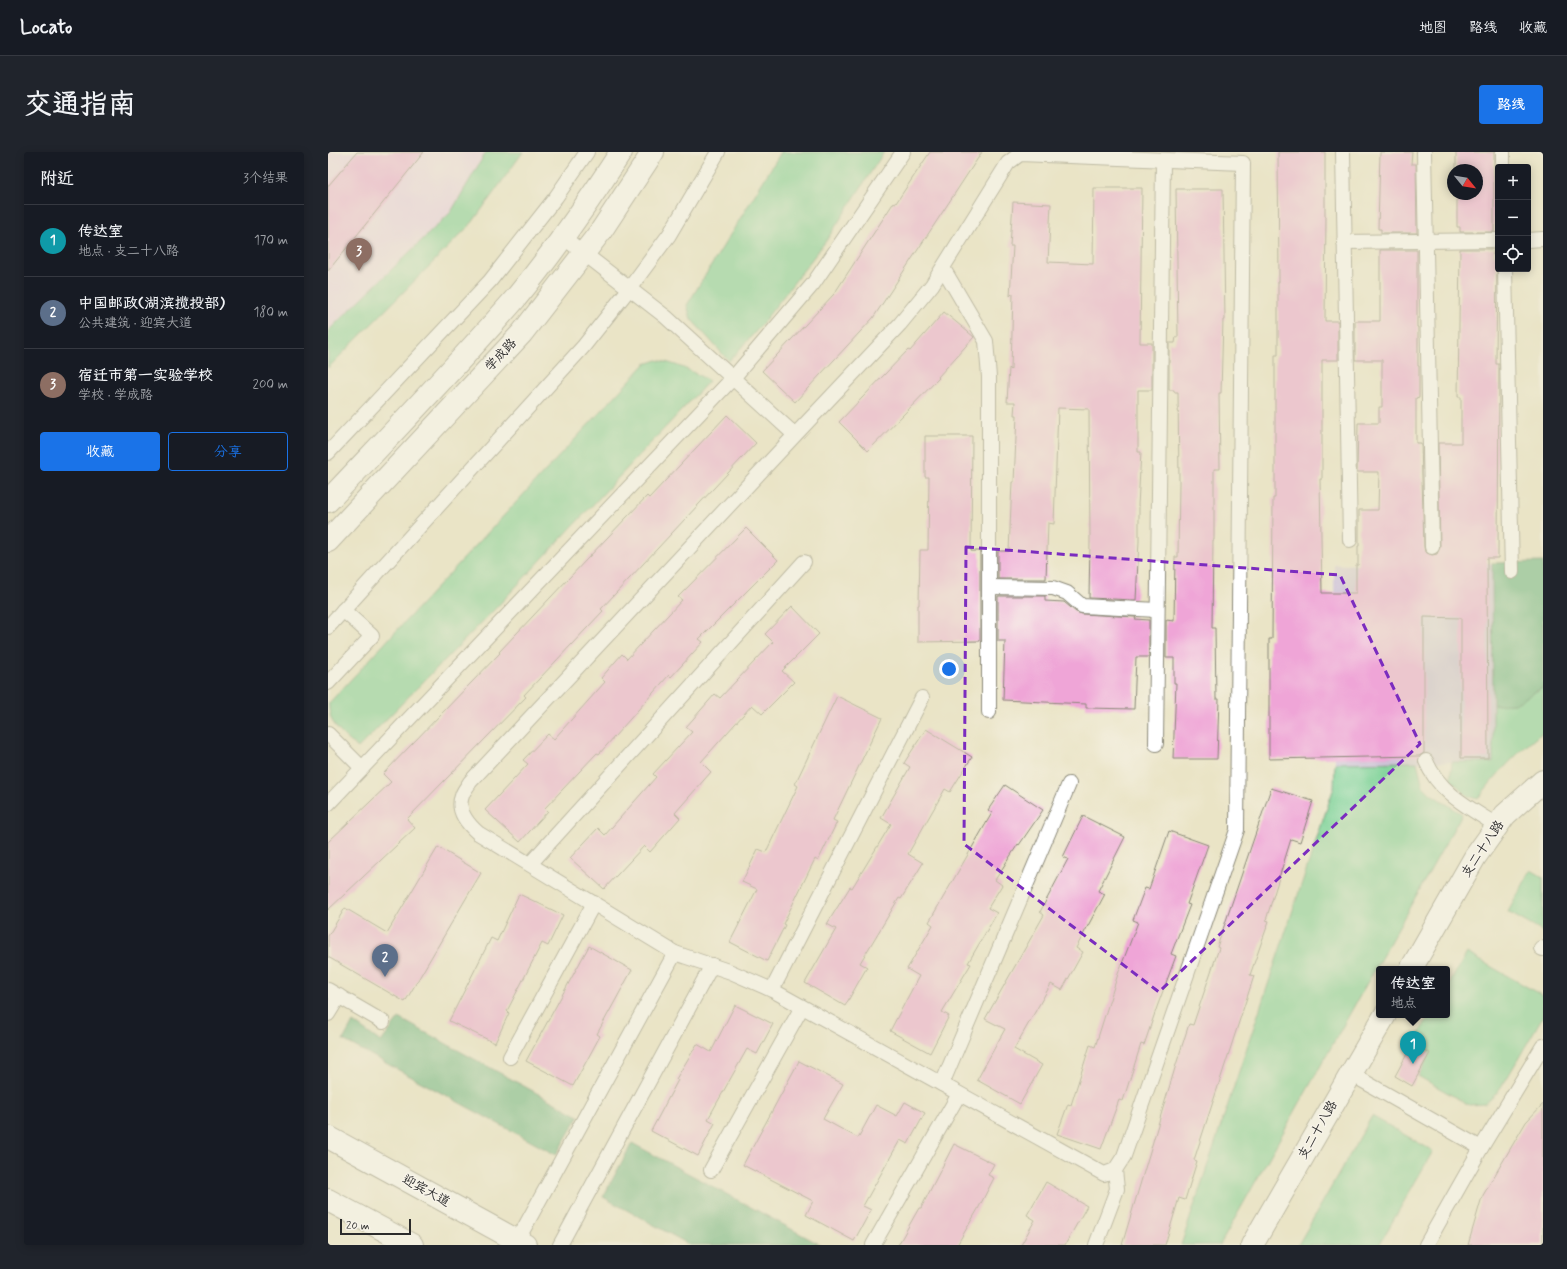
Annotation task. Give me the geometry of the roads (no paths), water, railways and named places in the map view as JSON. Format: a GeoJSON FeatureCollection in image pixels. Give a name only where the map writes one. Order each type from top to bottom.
{"type":"FeatureCollection","features":[{"type":"Feature","properties":{"kind":"main road","name":"学成路"},"geometry":{"type":"LineString","coordinates":[[328,501],[448,373],[515,298],[576,220],[621,152]]}},
{"type":"Feature","properties":{"kind":"main road","name":"学成路"},"geometry":{"type":"LineString","coordinates":[[328,541],[522,333],[601,231],[653,152]]}},
{"type":"Feature","properties":{"kind":"main road","name":"支二十八路"},"geometry":{"type":"LineString","coordinates":[[1413,966],[1475,857],[1505,815],[1543,781]]}},
{"type":"Feature","properties":{"kind":"main road","name":"支二十八路"},"geometry":{"type":"LineString","coordinates":[[1252,1245],[1382,1018]]}},
{"type":"Feature","properties":{"kind":"main road","name":"迎宾大道"},"geometry":{"type":"LineString","coordinates":[[328,1138],[521,1243]]}},
{"type":"Feature","properties":{"kind":"main road"},"geometry":{"type":"LineString","coordinates":[[328,1200],[412,1245]]}},
{"type":"Feature","properties":{"kind":"lane"},"geometry":{"type":"LineString","coordinates":[[328,453],[490,281],[556,197],[587,152]]}},
{"type":"Feature","properties":{"kind":"lane"},"geometry":{"type":"LineString","coordinates":[[328,627],[583,347],[669,235],[718,152]]}},
{"type":"Feature","properties":{"kind":"lane"},"geometry":{"type":"LineString","coordinates":[[328,804],[733,378],[813,284],[903,152]]}},
{"type":"Feature","properties":{"kind":"lane"},"geometry":{"type":"LineString","coordinates":[[1343,152],[1350,540]]}},
{"type":"Feature","properties":{"kind":"lane"},"geometry":{"type":"LineString","coordinates":[[1424,152],[1432,547]]}},
{"type":"Feature","properties":{"kind":"lane"},"geometry":{"type":"LineString","coordinates":[[1503,152],[1503,164]]}},
{"type":"Feature","properties":{"kind":"lane"},"geometry":{"type":"LineString","coordinates":[[1020,153],[1163,160],[1243,158],[1237,830],[1124,1156],[1115,1170],[1104,1174],[772,990],[712,965],[675,953],[478,833],[468,825],[461,812],[462,796],[470,782],[900,324],[932,285],[1008,163],[1020,153]]}},
{"type":"Feature","properties":{"kind":"lane"},"geometry":{"type":"LineString","coordinates":[[1156,744],[1163,160]]}},
{"type":"Feature","properties":{"kind":"lane"},"geometry":{"type":"LineString","coordinates":[[563,236],[666,317],[796,435]]}},
{"type":"Feature","properties":{"kind":"lane"},"geometry":{"type":"LineString","coordinates":[[1531,240],[1543,239]]}},
{"type":"Feature","properties":{"kind":"lane"},"geometry":{"type":"LineString","coordinates":[[1344,242],[1495,240]]}},
{"type":"Feature","properties":{"kind":"lane"},"geometry":{"type":"LineString","coordinates":[[943,268],[986,340],[989,377],[989,712]]}},
{"type":"Feature","properties":{"kind":"lane"},"geometry":{"type":"LineString","coordinates":[[1505,272],[1512,572]]}},
{"type":"Feature","properties":{"kind":"lane"},"geometry":{"type":"LineString","coordinates":[[530,864],[804,562]]}},
{"type":"Feature","properties":{"kind":"lane"},"geometry":{"type":"LineString","coordinates":[[989,587],[1053,588],[1067,593],[1082,606],[1157,610]]}},
{"type":"Feature","properties":{"kind":"lane"},"geometry":{"type":"LineString","coordinates":[[328,683],[372,636],[343,610]]}},
{"type":"Feature","properties":{"kind":"lane"},"geometry":{"type":"LineString","coordinates":[[772,990],[922,698]]}},
{"type":"Feature","properties":{"kind":"lane"},"geometry":{"type":"LineString","coordinates":[[328,734],[362,768]]}},
{"type":"Feature","properties":{"kind":"lane"},"geometry":{"type":"LineString","coordinates":[[1426,761],[1431,772],[1449,794],[1498,826]]}},
{"type":"Feature","properties":{"kind":"lane"},"geometry":{"type":"LineString","coordinates":[[942,1084],[1069,784]]}},
{"type":"Feature","properties":{"kind":"lane"},"geometry":{"type":"LineString","coordinates":[[510,1057],[594,903]]}},
{"type":"Feature","properties":{"kind":"lane"},"geometry":{"type":"LineString","coordinates":[[521,1243],[675,953]]}},
{"type":"Feature","properties":{"kind":"lane"},"geometry":{"type":"LineString","coordinates":[[560,1245],[712,965]]}},
{"type":"Feature","properties":{"kind":"lane"},"geometry":{"type":"LineString","coordinates":[[328,1014],[333,993],[383,1022]]}},
{"type":"Feature","properties":{"kind":"lane"},"geometry":{"type":"LineString","coordinates":[[711,1170],[802,1007]]}},
{"type":"Feature","properties":{"kind":"lane"},"geometry":{"type":"LineString","coordinates":[[1426,1245],[1481,1148],[1543,1046]]}},
{"type":"Feature","properties":{"kind":"lane"},"geometry":{"type":"LineString","coordinates":[[1350,1074],[1481,1148]]}},
{"type":"Feature","properties":{"kind":"lane"},"geometry":{"type":"LineString","coordinates":[[873,1245],[959,1094]]}},
{"type":"Feature","properties":{"kind":"lane"},"geometry":{"type":"LineString","coordinates":[[1096,1245],[1117,1189],[1115,1170]]}},
{"type":"Feature","properties":{"kind":"place","name":"宿迁市第一实验学校"},"geometry":{"type":"Point","coordinates":[359,271]}},
{"type":"Feature","properties":{"kind":"place","name":"中国邮政(湖滨揽投部)"},"geometry":{"type":"Point","coordinates":[385,977]}},
{"type":"Feature","properties":{"kind":"place","name":"传达室"},"geometry":{"type":"Point","coordinates":[1413,1064]}}]}
